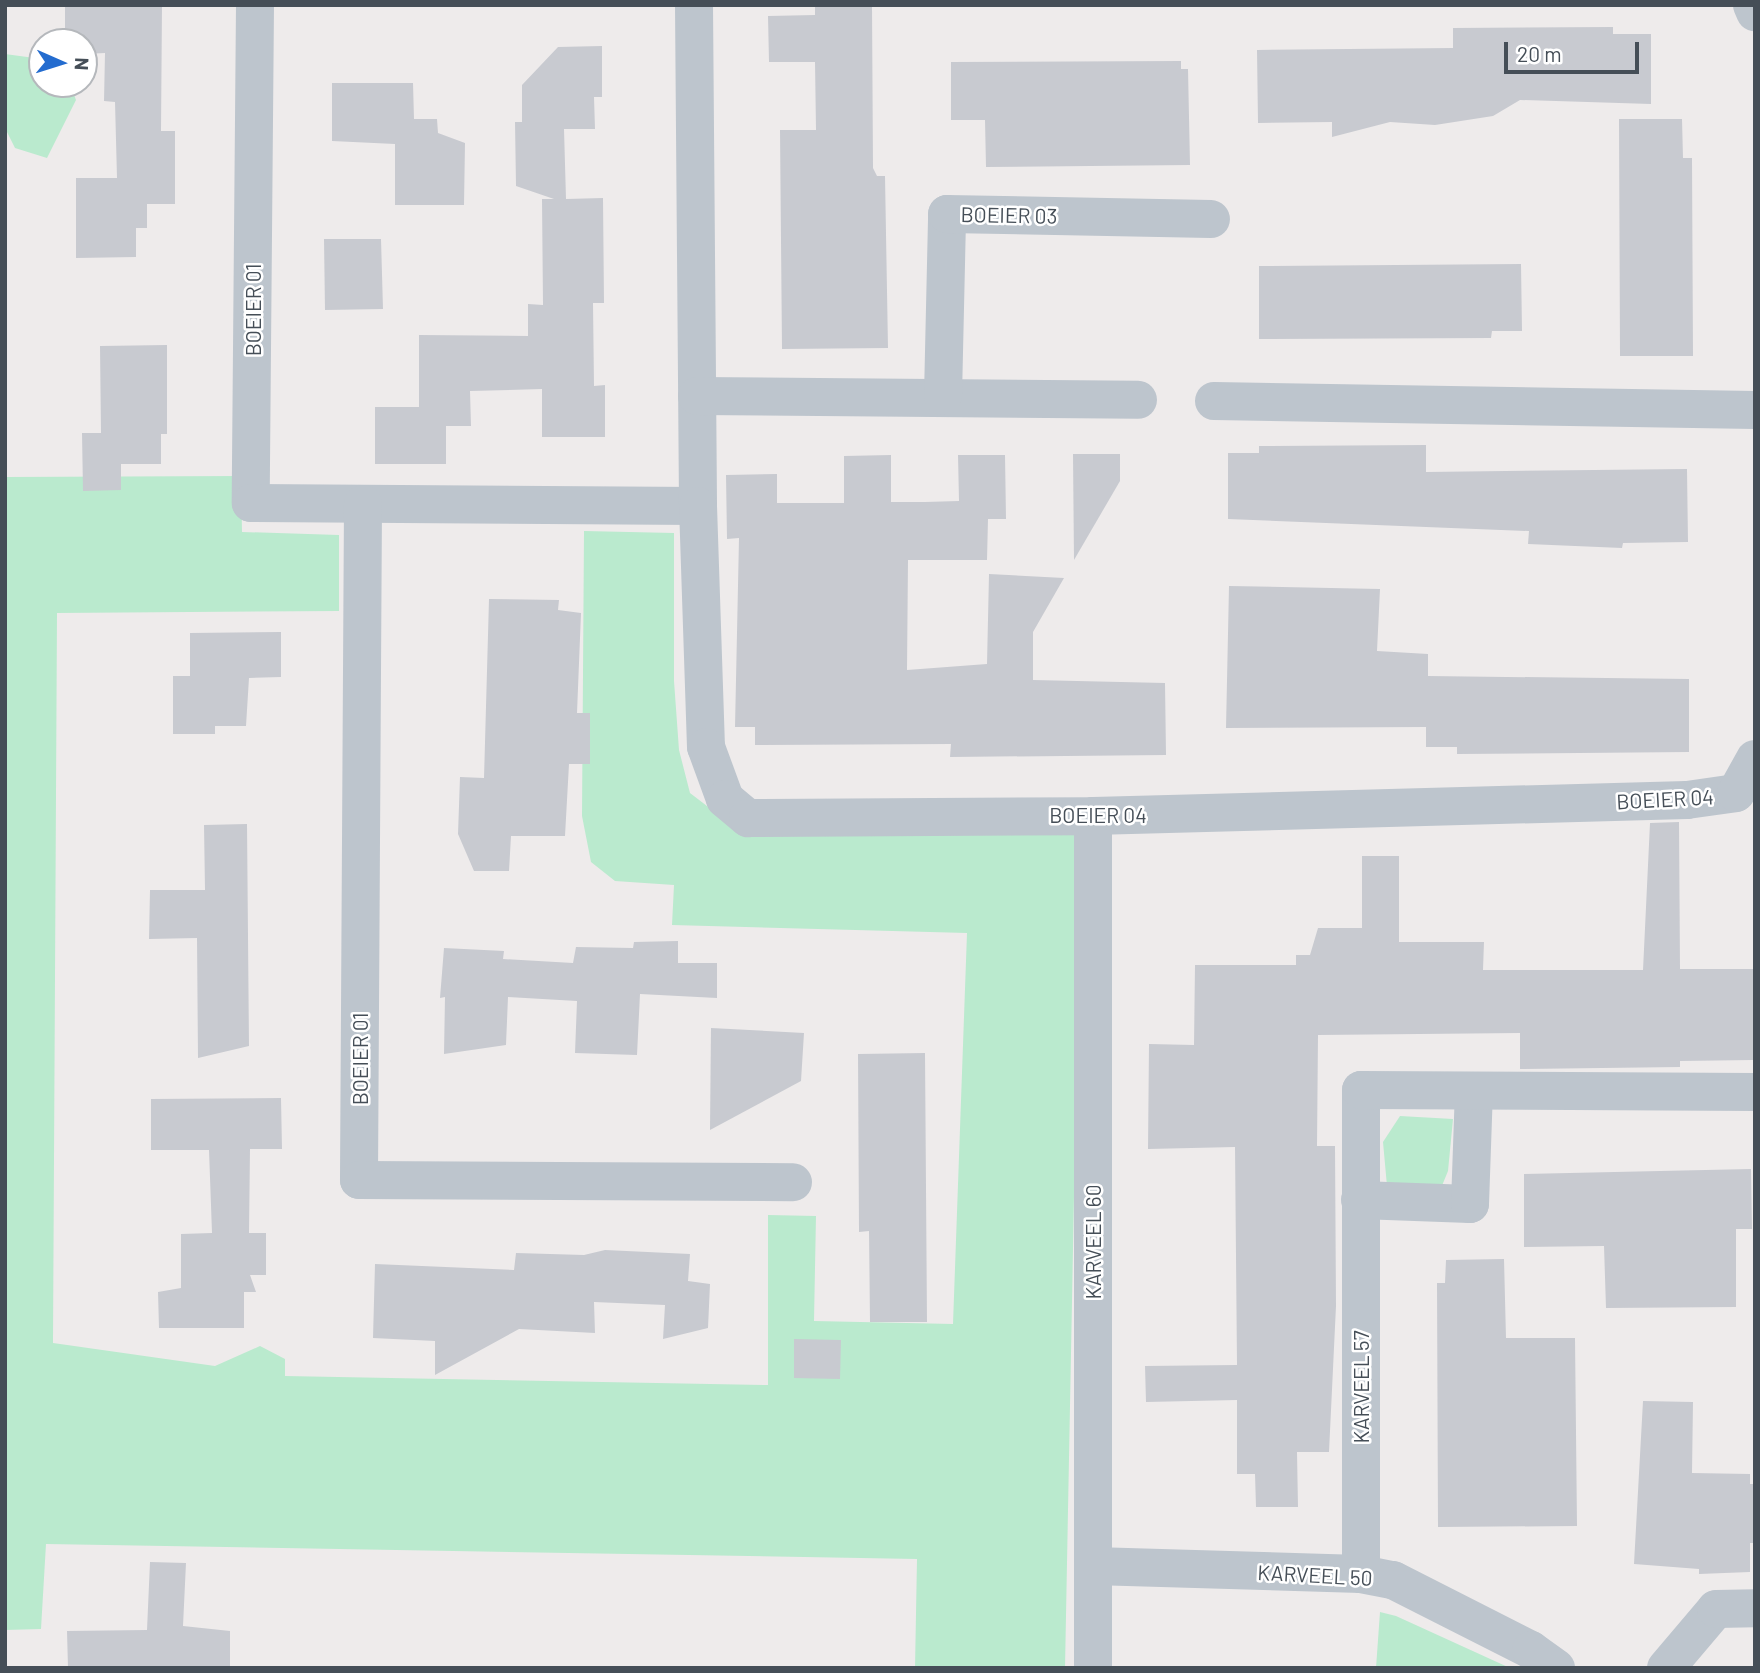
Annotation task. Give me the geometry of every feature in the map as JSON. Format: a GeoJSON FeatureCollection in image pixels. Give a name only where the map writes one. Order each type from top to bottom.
{"type":"FeatureCollection","features":[{"type":"Feature","properties":{"kind":"street","name":"BOEIER 01"},"geometry":{"type":"LineString","coordinates":[[255,5],[251,503],[698,506]]}},
{"type":"Feature","properties":{"kind":"street"},"geometry":{"type":"LineString","coordinates":[[694,5],[698,506]]}},
{"type":"Feature","properties":{"kind":"street"},"geometry":{"type":"LineString","coordinates":[[1752,5],[1755,12]]}},
{"type":"Feature","properties":{"kind":"street","name":"BOEIER 03"},"geometry":{"type":"LineString","coordinates":[[943,396],[947,214],[1211,219]]}},
{"type":"Feature","properties":{"kind":"street"},"geometry":{"type":"LineString","coordinates":[[697,396],[943,396],[1138,400]]}},
{"type":"Feature","properties":{"kind":"street"},"geometry":{"type":"LineString","coordinates":[[1214,401],[1755,410]]}},
{"type":"Feature","properties":{"kind":"street","name":"BOEIER 01"},"geometry":{"type":"LineString","coordinates":[[363,503],[359,1180],[793,1182]]}},
{"type":"Feature","properties":{"kind":"street","name":"BOEIER 04"},"geometry":{"type":"LineString","coordinates":[[698,506],[706,747],[725,799],[748,818],[1093,816],[1687,800],[1736,793],[1755,759]]}},
{"type":"Feature","properties":{"kind":"street","name":"KARVEEL 60"},"geometry":{"type":"LineString","coordinates":[[1093,816],[1093,1668]]}},
{"type":"Feature","properties":{"kind":"street","name":"KARVEEL 57"},"geometry":{"type":"LineString","coordinates":[[1361,1574],[1361,1090],[1744,1092]]}},
{"type":"Feature","properties":{"kind":"street"},"geometry":{"type":"LineString","coordinates":[[1360,1200],[1470,1204],[1474,1091]]}},
{"type":"Feature","properties":{"kind":"street","name":"KARVEEL 50"},"geometry":{"type":"LineString","coordinates":[[1093,1566],[1361,1574],[1392,1580],[1531,1650],[1556,1668]]}},
{"type":"Feature","properties":{"kind":"street"},"geometry":{"type":"LineString","coordinates":[[1666,1668],[1716,1609],[1755,1608]]}},
{"type":"Feature","properties":{"kind":"green space"},"geometry":{"type":"Polygon","coordinates":[[[5,54],[28,57],[28,98],[75,98],[47,158],[15,148],[5,128],[5,54]]]}},
{"type":"Feature","properties":{"kind":"green space"},"geometry":{"type":"Polygon","coordinates":[[[241,476],[242,532],[339,535],[339,611],[57,613],[53,1343],[215,1366],[260,1346],[285,1359],[285,1376],[768,1385],[768,1215],[816,1216],[814,1321],[953,1324],[967,933],[672,925],[674,885],[615,881],[591,862],[582,816],[584,531],[674,533],[674,681],[679,750],[690,793],[737,829],[1081,831],[1065,1668],[915,1668],[917,1559],[46,1544],[41,1629],[5,1630],[5,477],[241,476]]]}},
{"type":"Feature","properties":{"kind":"green space"},"geometry":{"type":"Polygon","coordinates":[[[1400,1116],[1453,1119],[1448,1171],[1439,1193],[1387,1186],[1383,1142],[1400,1116]]]}},
{"type":"Feature","properties":{"kind":"green space"},"geometry":{"type":"Polygon","coordinates":[[[1380,1612],[1396,1616],[1510,1668],[1376,1668],[1380,1612]]]}},
{"type":"Feature","properties":{"kind":"building"},"geometry":{"type":"Polygon","coordinates":[[[65,5],[162,5],[161,131],[175,131],[175,204],[147,204],[147,228],[136,228],[136,257],[76,258],[76,178],[117,178],[115,102],[104,101],[105,53],[98,53],[98,28],[65,28],[65,5]]]}},
{"type":"Feature","properties":{"kind":"building"},"geometry":{"type":"Polygon","coordinates":[[[815,5],[872,5],[873,168],[877,176],[885,176],[888,348],[782,349],[780,130],[816,130],[815,62],[769,62],[768,16],[815,15],[815,5]]]}},
{"type":"Feature","properties":{"kind":"building"},"geometry":{"type":"Polygon","coordinates":[[[1613,27],[1613,34],[1651,34],[1651,104],[1520,100],[1493,116],[1435,125],[1390,122],[1332,137],[1332,122],[1258,123],[1257,50],[1453,48],[1453,28],[1613,27]]]}},
{"type":"Feature","properties":{"kind":"building"},"geometry":{"type":"Polygon","coordinates":[[[602,46],[602,97],[594,97],[595,129],[564,129],[566,199],[603,198],[604,303],[593,303],[594,386],[605,385],[605,437],[542,437],[542,389],[470,391],[471,426],[446,426],[446,464],[375,464],[375,407],[419,407],[419,335],[528,336],[528,304],[543,305],[542,199],[554,199],[516,186],[515,122],[522,122],[522,85],[558,47],[602,46]]]}},
{"type":"Feature","properties":{"kind":"building"},"geometry":{"type":"Polygon","coordinates":[[[1181,61],[1181,69],[1188,69],[1190,165],[986,167],[985,120],[951,120],[951,62],[1181,61]]]}},
{"type":"Feature","properties":{"kind":"building"},"geometry":{"type":"Polygon","coordinates":[[[332,83],[413,83],[414,119],[437,119],[438,133],[465,143],[464,205],[395,205],[395,144],[332,141],[332,83]]]}},
{"type":"Feature","properties":{"kind":"building"},"geometry":{"type":"Polygon","coordinates":[[[1619,119],[1682,119],[1683,158],[1692,158],[1693,356],[1620,356],[1619,119]]]}},
{"type":"Feature","properties":{"kind":"building"},"geometry":{"type":"Polygon","coordinates":[[[324,239],[381,239],[383,309],[325,310],[324,239]]]}},
{"type":"Feature","properties":{"kind":"building"},"geometry":{"type":"Polygon","coordinates":[[[1521,264],[1522,331],[1492,331],[1491,338],[1259,339],[1259,266],[1521,264]]]}},
{"type":"Feature","properties":{"kind":"building"},"geometry":{"type":"Polygon","coordinates":[[[167,345],[167,434],[161,434],[161,464],[121,464],[121,490],[83,491],[82,433],[101,433],[100,346],[167,345]]]}},
{"type":"Feature","properties":{"kind":"building"},"geometry":{"type":"Polygon","coordinates":[[[1426,445],[1426,472],[1687,469],[1688,542],[1623,543],[1622,548],[1528,544],[1529,531],[1228,519],[1228,453],[1259,453],[1259,446],[1426,445]]]}},
{"type":"Feature","properties":{"kind":"building"},"geometry":{"type":"Polygon","coordinates":[[[1073,454],[1120,454],[1120,481],[1074,560],[1073,454]]]}},
{"type":"Feature","properties":{"kind":"building"},"geometry":{"type":"Polygon","coordinates":[[[891,455],[891,502],[925,502],[959,501],[958,455],[1005,455],[1006,519],[988,519],[987,560],[908,560],[907,670],[987,664],[989,574],[1064,578],[1033,632],[1033,680],[1165,683],[1166,755],[950,757],[951,744],[755,745],[755,727],[735,727],[739,538],[727,539],[726,475],[777,474],[777,503],[844,503],[844,456],[891,455]]]}},
{"type":"Feature","properties":{"kind":"building"},"geometry":{"type":"Polygon","coordinates":[[[1229,586],[1380,589],[1377,651],[1428,654],[1428,676],[1689,679],[1689,752],[1457,754],[1457,747],[1426,747],[1426,727],[1226,728],[1229,586]]]}},
{"type":"Feature","properties":{"kind":"building"},"geometry":{"type":"Polygon","coordinates":[[[489,599],[559,600],[558,610],[581,613],[577,713],[590,713],[590,764],[569,764],[565,836],[511,836],[509,871],[474,871],[458,834],[460,777],[484,778],[489,599]]]}},
{"type":"Feature","properties":{"kind":"building"},"geometry":{"type":"Polygon","coordinates":[[[281,632],[281,677],[249,678],[246,726],[215,726],[215,734],[173,734],[173,676],[190,676],[190,633],[281,632]]]}},
{"type":"Feature","properties":{"kind":"building"},"geometry":{"type":"Polygon","coordinates":[[[1679,822],[1680,969],[1755,969],[1753,1060],[1680,1061],[1680,1067],[1520,1069],[1520,1033],[1318,1035],[1317,1146],[1335,1146],[1336,1306],[1329,1452],[1297,1452],[1298,1507],[1256,1507],[1255,1474],[1237,1474],[1237,1400],[1146,1402],[1145,1366],[1237,1365],[1235,1147],[1148,1149],[1149,1044],[1194,1045],[1195,965],[1296,965],[1296,955],[1310,955],[1318,928],[1362,928],[1362,856],[1399,856],[1399,942],[1484,942],[1483,970],[1643,970],[1650,823],[1679,822]]]}},
{"type":"Feature","properties":{"kind":"building"},"geometry":{"type":"Polygon","coordinates":[[[247,824],[249,1046],[198,1058],[197,938],[149,939],[150,890],[205,890],[204,825],[247,824]]]}},
{"type":"Feature","properties":{"kind":"building"},"geometry":{"type":"Polygon","coordinates":[[[678,941],[678,963],[717,963],[717,998],[640,994],[637,1055],[575,1053],[577,1001],[508,997],[506,1045],[444,1054],[445,997],[440,998],[444,948],[504,951],[503,959],[573,963],[576,947],[633,948],[634,942],[678,941]]]}},
{"type":"Feature","properties":{"kind":"building"},"geometry":{"type":"Polygon","coordinates":[[[711,1028],[804,1033],[801,1081],[710,1130],[711,1028]]]}},
{"type":"Feature","properties":{"kind":"building"},"geometry":{"type":"Polygon","coordinates":[[[925,1053],[927,1322],[870,1322],[869,1231],[859,1232],[858,1054],[925,1053]]]}},
{"type":"Feature","properties":{"kind":"building"},"geometry":{"type":"Polygon","coordinates":[[[281,1098],[282,1149],[250,1149],[249,1233],[266,1233],[266,1275],[250,1275],[256,1292],[244,1292],[244,1328],[159,1328],[158,1292],[181,1288],[181,1234],[212,1233],[209,1150],[151,1150],[151,1099],[281,1098]]]}},
{"type":"Feature","properties":{"kind":"building"},"geometry":{"type":"Polygon","coordinates":[[[1751,1169],[1752,1229],[1736,1229],[1736,1307],[1606,1308],[1604,1246],[1524,1247],[1524,1174],[1751,1169]]]}},
{"type":"Feature","properties":{"kind":"building"},"geometry":{"type":"Polygon","coordinates":[[[605,1250],[690,1254],[688,1281],[710,1284],[708,1328],[663,1339],[665,1305],[594,1302],[595,1333],[519,1329],[435,1375],[435,1341],[373,1338],[375,1264],[514,1270],[516,1253],[584,1255],[605,1250]]]}},
{"type":"Feature","properties":{"kind":"building"},"geometry":{"type":"Polygon","coordinates":[[[1504,1259],[1506,1338],[1575,1338],[1577,1526],[1438,1527],[1437,1283],[1445,1283],[1446,1260],[1504,1259]]]}},
{"type":"Feature","properties":{"kind":"building"},"geometry":{"type":"Polygon","coordinates":[[[794,1339],[841,1340],[840,1379],[794,1378],[794,1339]]]}},
{"type":"Feature","properties":{"kind":"building"},"geometry":{"type":"Polygon","coordinates":[[[1643,1401],[1693,1402],[1692,1473],[1750,1474],[1750,1484],[1755,1484],[1755,1543],[1750,1543],[1750,1572],[1699,1574],[1699,1569],[1634,1564],[1643,1401]]]}},
{"type":"Feature","properties":{"kind":"building"},"geometry":{"type":"Polygon","coordinates":[[[150,1562],[186,1563],[183,1626],[230,1631],[230,1668],[68,1668],[67,1631],[147,1630],[150,1562]]]}}]}
